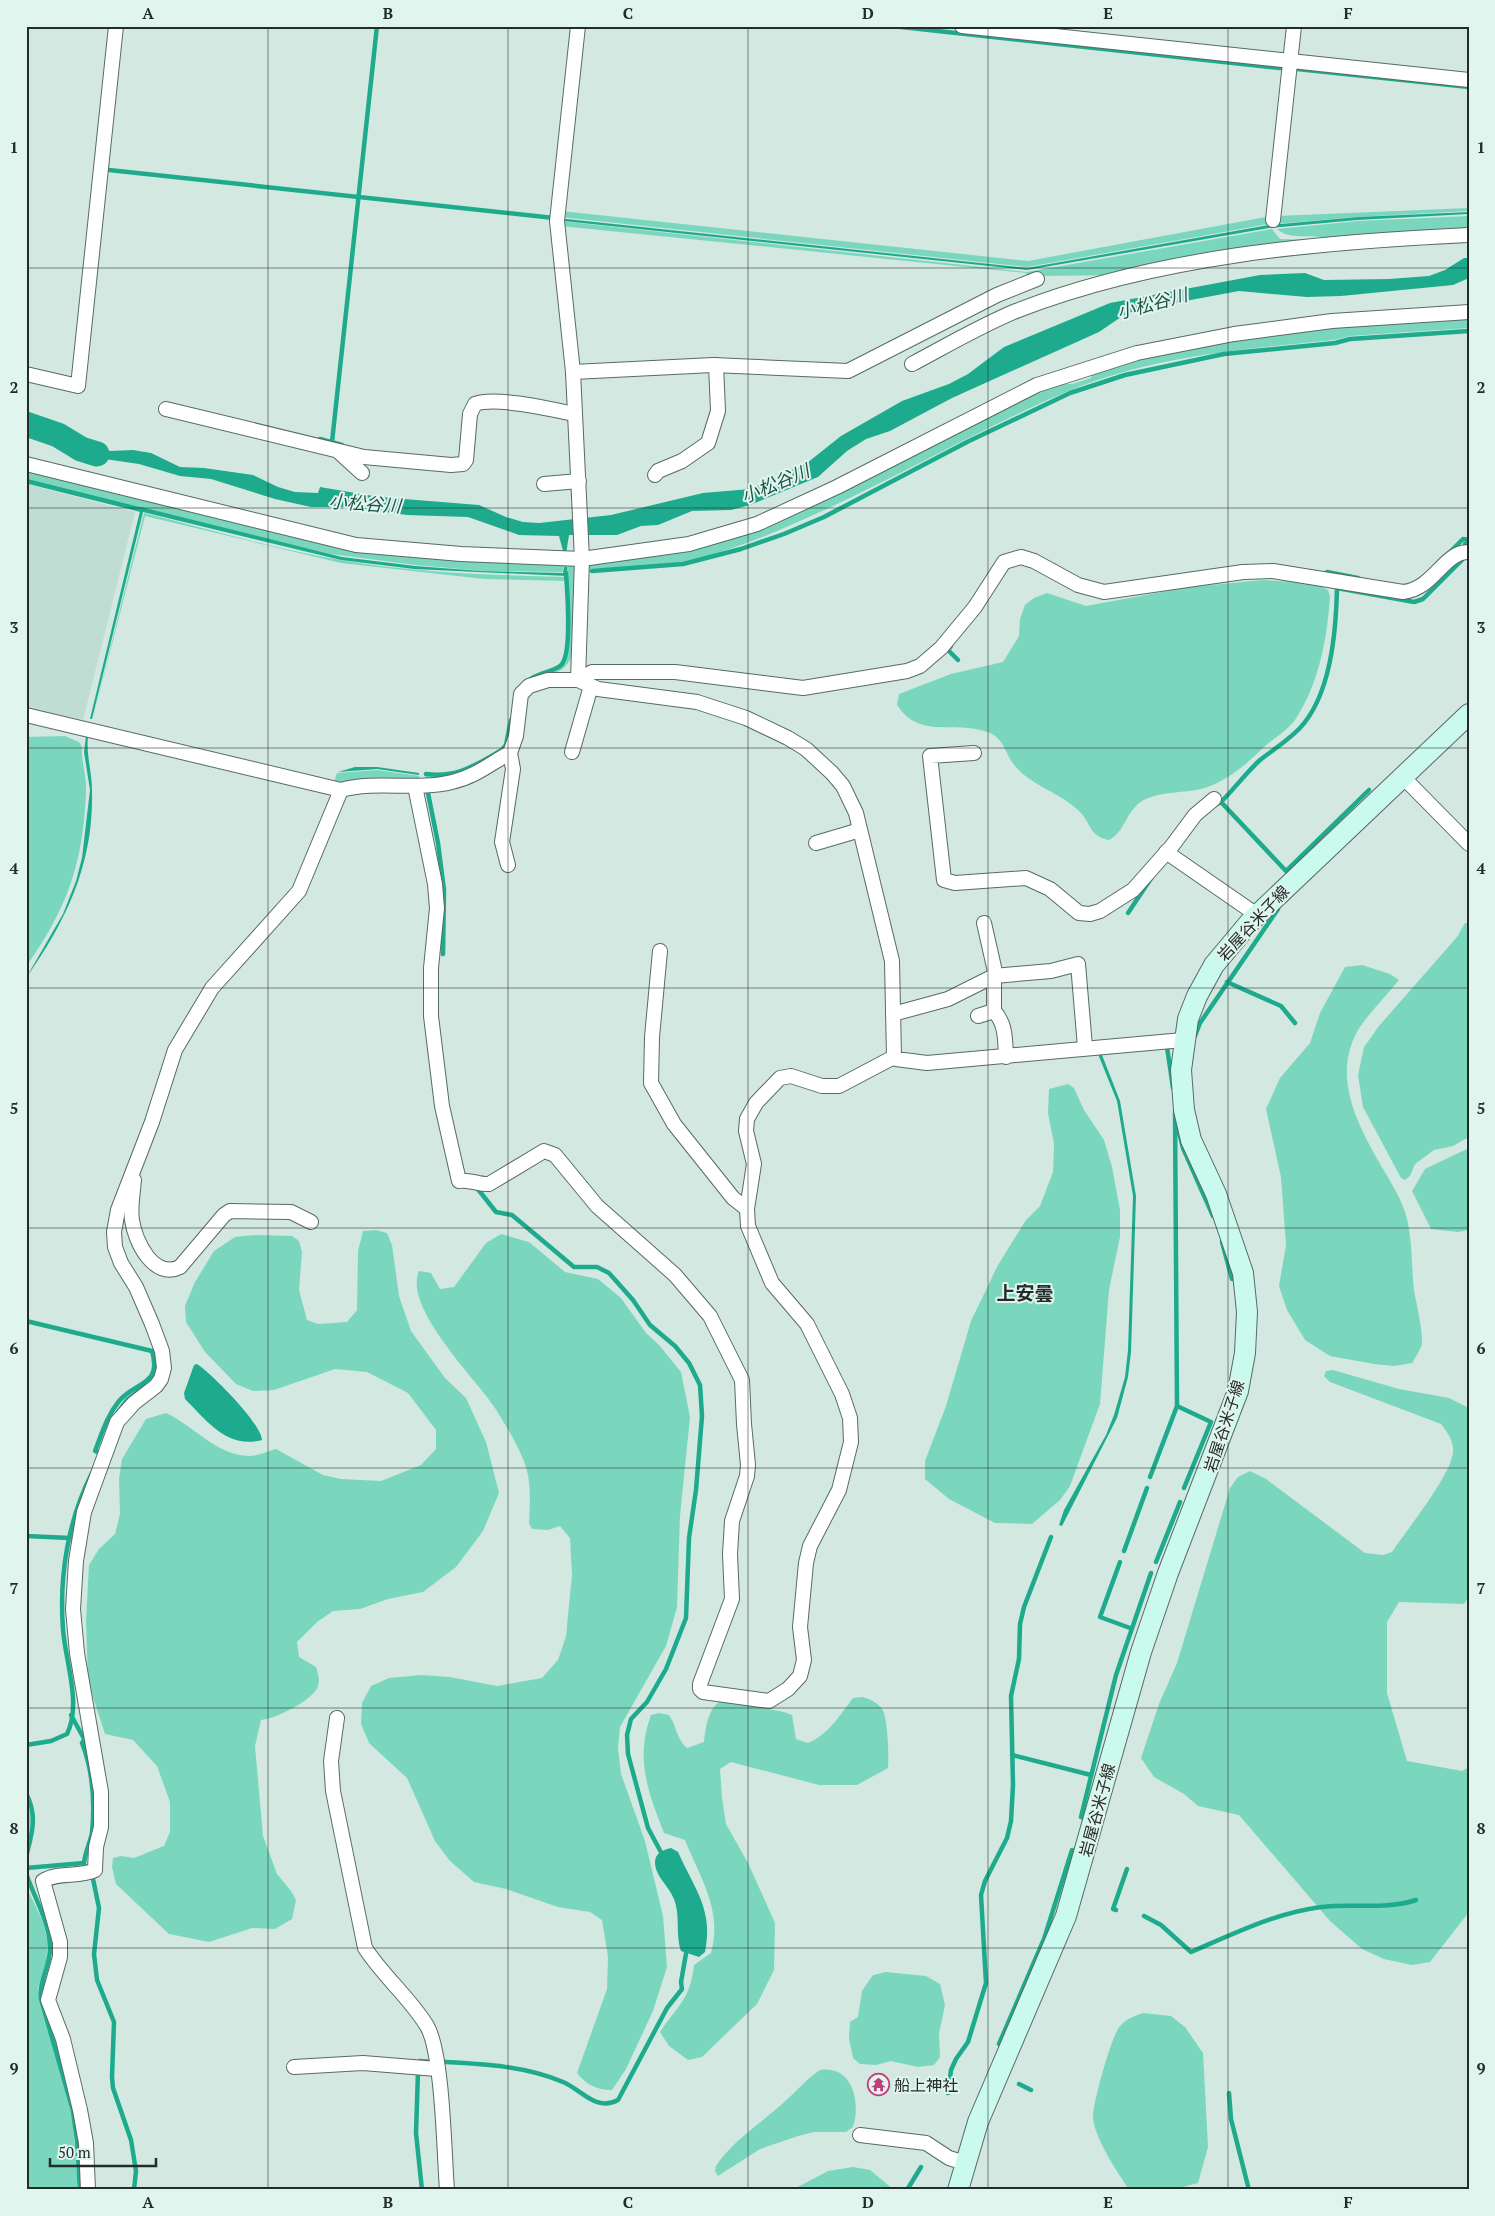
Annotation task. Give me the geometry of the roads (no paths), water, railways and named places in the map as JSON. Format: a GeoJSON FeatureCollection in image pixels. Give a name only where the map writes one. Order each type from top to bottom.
{"type":"FeatureCollection","features":[{"type":"Feature","properties":{"kind":"main road","name":"岩屋谷米子線"},"geometry":{"type":"LineString","coordinates":[[958,2190],[978,2122],[1066,1916],[1141,1652],[1159,1598],[1238,1391],[1245,1353],[1247,1312],[1243,1273],[1216,1194],[1191,1140],[1184,1110],[1181,1070],[1183,1040],[1188,1019],[1197,996],[1214,965],[1257,914],[1469,714]]}},
{"type":"Feature","properties":{"kind":"street"},"geometry":{"type":"LineString","coordinates":[[26,374],[78,386],[116,26]]}},
{"type":"Feature","properties":{"kind":"street"},"geometry":{"type":"LineString","coordinates":[[572,752],[585,683],[582,554],[573,372],[557,218],[578,26]]}},
{"type":"Feature","properties":{"kind":"street"},"geometry":{"type":"LineString","coordinates":[[962,26],[1469,80]]}},
{"type":"Feature","properties":{"kind":"street"},"geometry":{"type":"LineString","coordinates":[[1273,220],[1294,26]]}},
{"type":"Feature","properties":{"kind":"street"},"geometry":{"type":"LineString","coordinates":[[912,364],[989,322],[1046,300],[1114,279],[1184,264],[1335,243],[1469,235]]}},
{"type":"Feature","properties":{"kind":"street"},"geometry":{"type":"LineString","coordinates":[[573,372],[716,365],[848,371],[997,295],[1037,279]]}},
{"type":"Feature","properties":{"kind":"street"},"geometry":{"type":"LineString","coordinates":[[26,464],[356,545],[460,554],[582,554],[689,544],[757,524],[837,487],[1038,385],[1137,353],[1234,334],[1323,322],[1469,312]]}},
{"type":"Feature","properties":{"kind":"street"},"geometry":{"type":"LineString","coordinates":[[655,475],[658,471],[682,461],[708,443],[718,411],[716,365]]}},
{"type":"Feature","properties":{"kind":"street"},"geometry":{"type":"LineString","coordinates":[[166,409],[364,457],[451,465],[463,464],[466,460],[470,414],[475,404],[482,401],[574,414]]}},
{"type":"Feature","properties":{"kind":"street"},"geometry":{"type":"LineString","coordinates":[[338,451],[362,473]]}},
{"type":"Feature","properties":{"kind":"street"},"geometry":{"type":"LineString","coordinates":[[544,484],[579,484]]}},
{"type":"Feature","properties":{"kind":"street"},"geometry":{"type":"LineString","coordinates":[[585,683],[592,672],[674,672],[803,688],[907,671],[920,666],[941,648],[974,606],[1004,562],[1021,556],[1078,585],[1104,592],[1243,572],[1273,571],[1402,592],[1420,588],[1457,553],[1469,552]]}},
{"type":"Feature","properties":{"kind":"street"},"geometry":{"type":"LineString","coordinates":[[508,865],[502,842],[513,769],[510,753],[516,736],[520,694],[529,686],[548,680],[585,683],[598,689],[697,702],[746,718],[788,738],[806,749],[843,786],[856,813],[892,960],[894,1057]]}},
{"type":"Feature","properties":{"kind":"street"},"geometry":{"type":"LineString","coordinates":[[26,715],[341,790],[358,785],[415,786],[452,782],[477,774],[510,753]]}},
{"type":"Feature","properties":{"kind":"street"},"geometry":{"type":"LineString","coordinates":[[974,754],[930,756],[944,880],[955,884],[1026,878],[1050,889],[1079,913],[1090,914],[1100,911],[1133,890],[1195,815],[1214,799]]}},
{"type":"Feature","properties":{"kind":"street"},"geometry":{"type":"LineString","coordinates":[[1402,776],[1469,844]]}},
{"type":"Feature","properties":{"kind":"street"},"geometry":{"type":"LineString","coordinates":[[415,786],[435,884],[437,908],[431,968],[431,1016],[442,1106],[459,1180],[489,1184],[544,1151],[550,1151],[597,1206],[675,1275],[710,1316],[742,1380],[748,1465],[747,1476],[732,1521],[730,1554],[732,1599],[700,1689],[703,1692],[769,1701],[788,1690],[800,1676],[804,1660],[800,1627],[806,1562],[810,1546],[839,1490],[849,1454],[851,1430],[846,1403],[807,1324],[779,1293],[763,1265],[748,1226],[747,1209],[754,1164],[745,1124],[750,1111],[774,1082],[780,1078],[791,1076],[822,1086],[838,1086],[894,1057]]}},
{"type":"Feature","properties":{"kind":"street"},"geometry":{"type":"LineString","coordinates":[[88,2190],[86,2143],[80,2110],[63,2039],[48,2000],[60,1957],[60,1942],[43,1881],[51,1877],[88,1874],[95,1870],[96,1847],[101,1827],[101,1792],[77,1653],[73,1602],[76,1561],[84,1512],[117,1422],[134,1403],[156,1386],[164,1368],[162,1351],[152,1324],[136,1287],[120,1264],[115,1247],[114,1232],[118,1210],[136,1167],[176,1050],[212,988],[299,891],[341,790]]}},
{"type":"Feature","properties":{"kind":"street"},"geometry":{"type":"LineString","coordinates":[[816,843],[860,830]]}},
{"type":"Feature","properties":{"kind":"street"},"geometry":{"type":"LineString","coordinates":[[1166,852],[1257,914]]}},
{"type":"Feature","properties":{"kind":"street"},"geometry":{"type":"LineString","coordinates":[[984,923],[995,976],[994,1011],[1000,1018],[1005,1030],[1006,1057]]}},
{"type":"Feature","properties":{"kind":"street"},"geometry":{"type":"LineString","coordinates":[[660,951],[652,1037],[651,1083],[674,1124],[733,1198],[747,1209]]}},
{"type":"Feature","properties":{"kind":"street"},"geometry":{"type":"LineString","coordinates":[[893,1014],[948,999],[995,976],[1050,971],[1078,964],[1085,1047]]}},
{"type":"Feature","properties":{"kind":"street"},"geometry":{"type":"LineString","coordinates":[[978,1016],[994,1011]]}},
{"type":"Feature","properties":{"kind":"street"},"geometry":{"type":"LineString","coordinates":[[894,1057],[901,1061],[927,1063],[1006,1057],[1085,1047],[1183,1040]]}},
{"type":"Feature","properties":{"kind":"street"},"geometry":{"type":"LineString","coordinates":[[136,1167],[132,1207],[134,1228],[149,1258],[161,1269],[171,1271],[180,1267],[224,1215],[230,1211],[291,1212],[311,1222]]}},
{"type":"Feature","properties":{"kind":"street"},"geometry":{"type":"LineString","coordinates":[[337,1718],[332,1761],[333,1791],[365,1948],[376,1965],[428,2027],[432,2037],[437,2070],[446,2190]]}},
{"type":"Feature","properties":{"kind":"street"},"geometry":{"type":"LineString","coordinates":[[294,2067],[363,2063],[437,2070]]}},
{"type":"Feature","properties":{"kind":"street"},"geometry":{"type":"LineString","coordinates":[[860,2135],[926,2143],[949,2158],[965,2163]]}},
{"type":"Feature","properties":{"kind":"water"},"geometry":{"type":"Polygon","coordinates":[[[1469,212],[1469,214],[1357,220],[1269,228],[1027,270],[554,220],[548,217],[1027,268],[1269,225],[1358,217],[1469,212]]]}},
{"type":"Feature","properties":{"kind":"water"},"geometry":{"type":"Polygon","coordinates":[[[1464,258],[1469,258],[1469,278],[1453,285],[1341,296],[1307,297],[1239,291],[1137,310],[1124,315],[1099,332],[952,398],[890,431],[866,439],[847,451],[818,477],[750,505],[731,510],[692,511],[658,525],[641,526],[617,535],[569,535],[566,554],[563,551],[559,536],[519,535],[468,517],[407,515],[350,507],[311,507],[275,499],[211,479],[180,476],[139,464],[84,456],[70,450],[60,440],[80,440],[89,447],[110,451],[133,450],[151,453],[180,467],[204,468],[253,475],[278,487],[295,492],[318,493],[320,487],[379,497],[479,505],[523,522],[539,523],[611,515],[703,493],[750,489],[807,463],[841,436],[902,401],[949,384],[968,374],[1004,347],[1110,303],[1260,275],[1305,273],[1324,280],[1429,276],[1445,270],[1464,258]]]}},
{"type":"Feature","properties":{"kind":"water"},"geometry":{"type":"Polygon","coordinates":[[[141,507],[342,557],[415,566],[481,571],[563,573],[564,567],[567,567],[567,576],[414,569],[341,560],[143,512],[92,719],[90,719],[141,507]]]}},
{"type":"Feature","properties":{"kind":"water"},"geometry":{"type":"Polygon","coordinates":[[[86,736],[88,737],[92,783],[91,817],[83,866],[75,890],[54,934],[26,978],[63,914],[76,881],[82,858],[90,790],[84,752],[86,736]]]}},
{"type":"Feature","properties":{"kind":"water"},"geometry":{"type":"Polygon","coordinates":[[[355,767],[377,767],[419,773],[419,775],[377,769],[338,772],[355,767]]]}},
{"type":"Feature","properties":{"kind":"water"},"geometry":{"type":"Polygon","coordinates":[[[1104,1053],[1102,1055],[1120,1101],[1136,1196],[1131,1352],[1128,1377],[1117,1418],[1062,1526],[1059,1525],[1064,1510],[1106,1435],[1114,1415],[1125,1377],[1128,1350],[1133,1196],[1117,1101],[1098,1054],[1104,1053]]]}},
{"type":"Feature","properties":{"kind":"water"},"geometry":{"type":"Polygon","coordinates":[[[197,1364],[224,1388],[245,1411],[260,1432],[262,1440],[250,1442],[228,1437],[210,1424],[185,1399],[184,1393],[194,1365],[197,1364]]]}},
{"type":"Feature","properties":{"kind":"water"},"geometry":{"type":"Polygon","coordinates":[[[671,1848],[678,1852],[705,1911],[707,1937],[705,1952],[699,1957],[681,1951],[675,1903],[671,1893],[657,1872],[655,1859],[662,1851],[671,1848]]]}},
{"type":"Feature","properties":{"kind":"waterway"},"geometry":{"type":"LineString","coordinates":[[332,442],[377,26]]}},
{"type":"Feature","properties":{"kind":"waterway"},"geometry":{"type":"LineString","coordinates":[[892,26],[1280,68]]}},
{"type":"Feature","properties":{"kind":"waterway"},"geometry":{"type":"LineString","coordinates":[[1297,69],[1469,87]]}},
{"type":"Feature","properties":{"kind":"waterway"},"geometry":{"type":"LineString","coordinates":[[109,170],[554,218]]}},
{"type":"Feature","properties":{"kind":"waterway"},"geometry":{"type":"LineString","coordinates":[[592,571],[683,564],[741,549],[784,534],[824,517],[969,441],[1070,393],[1125,375],[1224,354],[1335,343],[1350,339],[1469,331]]}},
{"type":"Feature","properties":{"kind":"waterway","name":"小松谷川"},"geometry":{"type":"LineString","coordinates":[[26,424],[58,435],[81,449],[97,454]]}},
{"type":"Feature","properties":{"kind":"waterway"},"geometry":{"type":"LineString","coordinates":[[320,439],[342,445]]}},
{"type":"Feature","properties":{"kind":"waterway"},"geometry":{"type":"LineString","coordinates":[[26,481],[142,510]]}},
{"type":"Feature","properties":{"kind":"waterway"},"geometry":{"type":"LineString","coordinates":[[1449,553],[1463,539],[1469,540]]}},
{"type":"Feature","properties":{"kind":"waterway"},"geometry":{"type":"LineString","coordinates":[[1215,805],[1221,802],[1260,760],[1299,729],[1310,715],[1325,681],[1330,663],[1337,588],[1414,602],[1423,599],[1462,560]]}},
{"type":"Feature","properties":{"kind":"waterway"},"geometry":{"type":"LineString","coordinates":[[1327,572],[1358,578]]}},
{"type":"Feature","properties":{"kind":"waterway"},"geometry":{"type":"LineString","coordinates":[[528,681],[557,668],[564,660],[568,637],[566,573]]}},
{"type":"Feature","properties":{"kind":"waterway"},"geometry":{"type":"LineString","coordinates":[[951,646],[948,650],[958,660]]}},
{"type":"Feature","properties":{"kind":"waterway"},"geometry":{"type":"LineString","coordinates":[[426,774],[437,775],[457,772],[475,765],[502,750],[506,745],[511,720]]}},
{"type":"Feature","properties":{"kind":"waterway"},"geometry":{"type":"LineString","coordinates":[[1221,802],[1286,871],[1369,790]]}},
{"type":"Feature","properties":{"kind":"waterway"},"geometry":{"type":"LineString","coordinates":[[428,793],[438,843],[444,890],[443,954]]}},
{"type":"Feature","properties":{"kind":"waterway"},"geometry":{"type":"LineString","coordinates":[[1128,913],[1152,877]]}},
{"type":"Feature","properties":{"kind":"waterway"},"geometry":{"type":"LineString","coordinates":[[1195,1036],[1200,1023],[1278,909]]}},
{"type":"Feature","properties":{"kind":"waterway"},"geometry":{"type":"LineString","coordinates":[[1227,982],[1281,1006],[1295,1023]]}},
{"type":"Feature","properties":{"kind":"waterway"},"geometry":{"type":"LineString","coordinates":[[1167,1047],[1173,1088]]}},
{"type":"Feature","properties":{"kind":"waterway"},"geometry":{"type":"LineString","coordinates":[[1150,1477],[1177,1406],[1175,1111]]}},
{"type":"Feature","properties":{"kind":"waterway"},"geometry":{"type":"LineString","coordinates":[[1176,1121],[1183,1148],[1213,1216]]}},
{"type":"Feature","properties":{"kind":"waterway"},"geometry":{"type":"LineString","coordinates":[[477,1188],[496,1212],[512,1215],[574,1267],[597,1267],[609,1273],[633,1300],[650,1325],[675,1346],[689,1363],[700,1385],[702,1416],[696,1490],[689,1538],[686,1618],[666,1669],[647,1702],[631,1719],[627,1735],[628,1754],[648,1828],[663,1856]]}},
{"type":"Feature","properties":{"kind":"waterway"},"geometry":{"type":"LineString","coordinates":[[1222,1242],[1232,1279]]}},
{"type":"Feature","properties":{"kind":"waterway"},"geometry":{"type":"LineString","coordinates":[[26,1321],[152,1351],[154,1362],[150,1377],[146,1382],[119,1401],[111,1413],[95,1451],[100,1453]]}},
{"type":"Feature","properties":{"kind":"waterway"},"geometry":{"type":"LineString","coordinates":[[117,1413],[127,1400],[145,1386]]}},
{"type":"Feature","properties":{"kind":"waterway"},"geometry":{"type":"LineString","coordinates":[[1177,1406],[1211,1422],[1184,1488]]}},
{"type":"Feature","properties":{"kind":"waterway"},"geometry":{"type":"LineString","coordinates":[[26,1745],[51,1741],[67,1734],[71,1722],[73,1696],[64,1641],[62,1589],[71,1529],[92,1473]]}},
{"type":"Feature","properties":{"kind":"waterway"},"geometry":{"type":"LineString","coordinates":[[1124,1551],[1147,1488]]}},
{"type":"Feature","properties":{"kind":"waterway"},"geometry":{"type":"LineString","coordinates":[[1156,1562],[1180,1502]]}},
{"type":"Feature","properties":{"kind":"waterway"},"geometry":{"type":"LineString","coordinates":[[26,1536],[70,1538]]}},
{"type":"Feature","properties":{"kind":"waterway"},"geometry":{"type":"LineString","coordinates":[[948,2093],[951,2070],[968,2042],[986,1983],[981,1895],[985,1881],[1007,1838],[1011,1821],[1013,1785],[1011,1696],[1019,1659],[1020,1624],[1024,1607],[1051,1537]]}},
{"type":"Feature","properties":{"kind":"waterway"},"geometry":{"type":"LineString","coordinates":[[1120,1562],[1100,1617],[1130,1628]]}},
{"type":"Feature","properties":{"kind":"waterway"},"geometry":{"type":"LineString","coordinates":[[1084,1821],[1085,1818],[1081,1817],[1116,1675],[1151,1573]]}},
{"type":"Feature","properties":{"kind":"waterway"},"geometry":{"type":"LineString","coordinates":[[71,1715],[88,1746]]}},
{"type":"Feature","properties":{"kind":"waterway"},"geometry":{"type":"LineString","coordinates":[[26,1868],[84,1863],[92,1833],[93,1810],[91,1776],[82,1743],[84,1740]]}},
{"type":"Feature","properties":{"kind":"waterway"},"geometry":{"type":"LineString","coordinates":[[1012,1755],[1091,1775]]}},
{"type":"Feature","properties":{"kind":"waterway"},"geometry":{"type":"LineString","coordinates":[[26,1793],[30,1801],[33,1817],[32,1832],[26,1857]]}},
{"type":"Feature","properties":{"kind":"waterway"},"geometry":{"type":"LineString","coordinates":[[999,2044],[1044,1939],[1072,1850]]}},
{"type":"Feature","properties":{"kind":"waterway"},"geometry":{"type":"LineString","coordinates":[[1116,1910],[1113,1909],[1127,1869]]}},
{"type":"Feature","properties":{"kind":"waterway"},"geometry":{"type":"LineString","coordinates":[[26,1873],[45,1921],[50,1940],[49,1957],[41,1986],[41,1999],[73,2111],[80,2190]]}},
{"type":"Feature","properties":{"kind":"waterway"},"geometry":{"type":"LineString","coordinates":[[92,1874],[99,1908],[94,1954],[97,1980],[114,2022],[113,2088],[131,2140],[136,2171],[134,2190]]}},
{"type":"Feature","properties":{"kind":"waterway"},"geometry":{"type":"LineString","coordinates":[[1144,1916],[1161,1925],[1191,1952],[1254,1925],[1304,1910],[1333,1906],[1393,1905],[1416,1900]]}},
{"type":"Feature","properties":{"kind":"waterway"},"geometry":{"type":"LineString","coordinates":[[444,2062],[489,2065],[534,2072],[563,2082],[596,2102],[610,2103],[618,2100],[667,2008],[682,1989],[681,1982],[687,1948]]}},
{"type":"Feature","properties":{"kind":"waterway"},"geometry":{"type":"LineString","coordinates":[[420,2061],[433,2062]]}},
{"type":"Feature","properties":{"kind":"waterway"},"geometry":{"type":"LineString","coordinates":[[418,2071],[416,2133],[422,2190]]}},
{"type":"Feature","properties":{"kind":"waterway"},"geometry":{"type":"LineString","coordinates":[[1019,2084],[1031,2090]]}},
{"type":"Feature","properties":{"kind":"waterway"},"geometry":{"type":"LineString","coordinates":[[1229,2093],[1231,2119],[1249,2190]]}},
{"type":"Feature","properties":{"kind":"waterway"},"geometry":{"type":"LineString","coordinates":[[907,2190],[921,2167]]}},
{"type":"Feature","properties":{"kind":"place","name":"船上神社"},"geometry":{"type":"Point","coordinates":[878,2085]}},
{"type":"Feature","properties":{"kind":"district","name":"上安曇"},"geometry":{"type":"Point","coordinates":[1025,1292]}}]}
